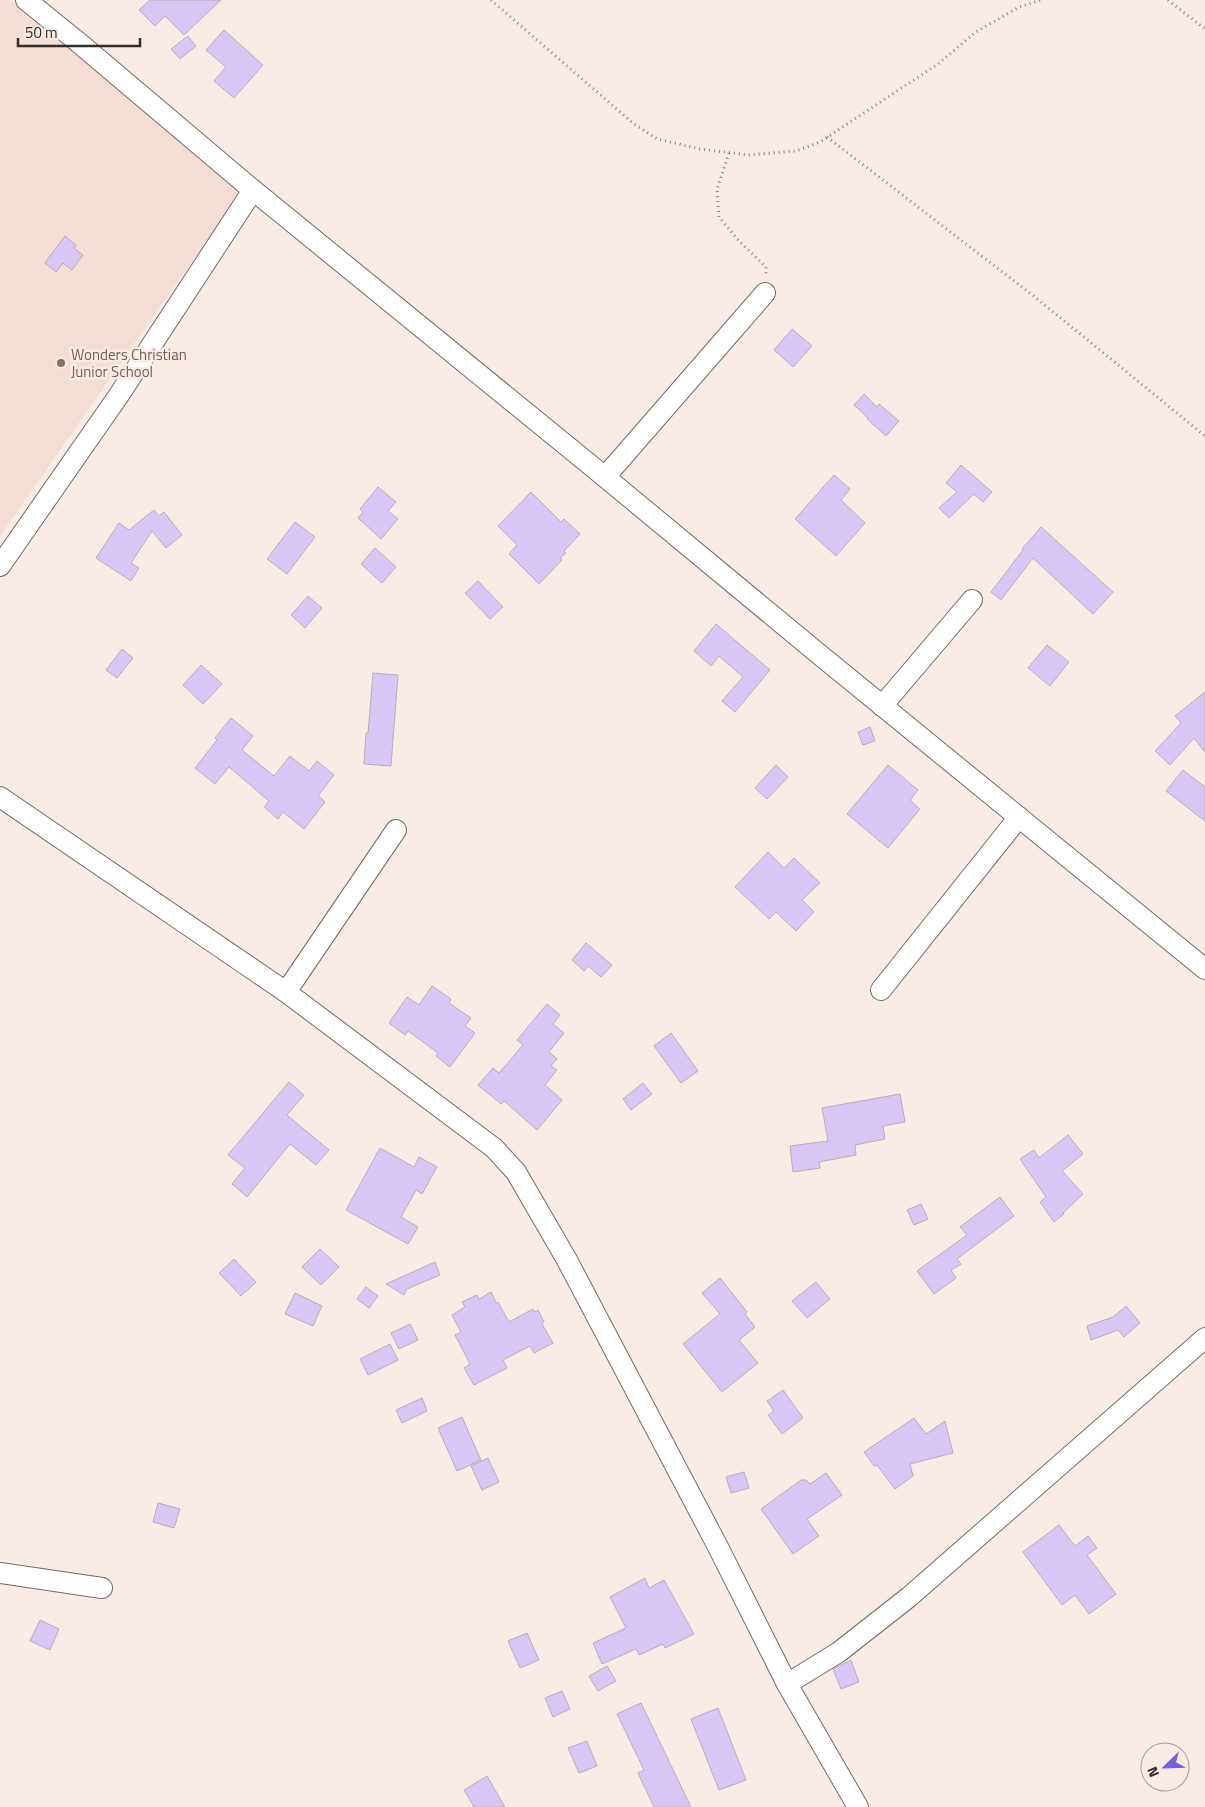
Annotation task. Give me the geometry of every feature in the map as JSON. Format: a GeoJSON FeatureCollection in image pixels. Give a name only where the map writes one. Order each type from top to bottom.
{"type":"FeatureCollection","features":[{"type":"Feature","properties":{"kind":"street"},"geometry":{"type":"LineString","coordinates":[[26,0],[253,190],[1205,969]]}},
{"type":"Feature","properties":{"kind":"street"},"geometry":{"type":"LineString","coordinates":[[0,566],[119,395],[253,190]]}},
{"type":"Feature","properties":{"kind":"street"},"geometry":{"type":"LineString","coordinates":[[605,477],[765,293]]}},
{"type":"Feature","properties":{"kind":"street"},"geometry":{"type":"LineString","coordinates":[[882,706],[972,600]]}},
{"type":"Feature","properties":{"kind":"street"},"geometry":{"type":"LineString","coordinates":[[0,796],[286,992],[494,1148],[516,1172],[567,1260],[717,1545],[787,1684],[858,1807]]}},
{"type":"Feature","properties":{"kind":"street"},"geometry":{"type":"LineString","coordinates":[[881,990],[1019,817]]}},
{"type":"Feature","properties":{"kind":"street"},"geometry":{"type":"LineString","coordinates":[[286,992],[396,830]]}},
{"type":"Feature","properties":{"kind":"street"},"geometry":{"type":"LineString","coordinates":[[787,1684],[839,1652],[909,1597],[1205,1338]]}},
{"type":"Feature","properties":{"kind":"street"},"geometry":{"type":"LineString","coordinates":[[0,1573],[102,1588]]}},
{"type":"Feature","properties":{"kind":"path"},"geometry":{"type":"LineString","coordinates":[[491,0],[634,124],[657,139],[700,149],[748,155],[796,150],[820,142],[938,64],[976,32],[1020,7],[1040,0]]}},
{"type":"Feature","properties":{"kind":"path"},"geometry":{"type":"LineString","coordinates":[[1168,0],[1205,29]]}},
{"type":"Feature","properties":{"kind":"path"},"geometry":{"type":"LineString","coordinates":[[827,137],[1035,297],[1205,436]]}},
{"type":"Feature","properties":{"kind":"path"},"geometry":{"type":"LineString","coordinates":[[729,153],[716,189],[719,217],[766,267],[765,293]]}},
{"type":"Feature","properties":{"kind":"shaded area","name":"Wonders Christian Junior School"},"geometry":{"type":"Polygon","coordinates":[[[0,0],[10,0],[242,189],[0,536],[0,0]]]}},
{"type":"Feature","properties":{"kind":"building"},"geometry":{"type":"Polygon","coordinates":[[[150,0],[221,0],[184,35],[165,16],[155,26],[139,10],[150,0]]]}},
{"type":"Feature","properties":{"kind":"building"},"geometry":{"type":"Polygon","coordinates":[[[224,30],[263,65],[234,98],[214,81],[226,67],[206,50],[224,30]]]}},
{"type":"Feature","properties":{"kind":"building"},"geometry":{"type":"Polygon","coordinates":[[[188,36],[196,46],[180,59],[171,49],[188,36]]]}},
{"type":"Feature","properties":{"kind":"building"},"geometry":{"type":"Polygon","coordinates":[[[65,236],[76,245],[74,248],[83,255],[72,270],[63,263],[56,272],[45,263],[65,236]]]}},
{"type":"Feature","properties":{"kind":"building"},"geometry":{"type":"Polygon","coordinates":[[[792,329],[812,346],[793,367],[774,350],[792,329]]]}},
{"type":"Feature","properties":{"kind":"building"},"geometry":{"type":"Polygon","coordinates":[[[864,394],[877,407],[879,404],[899,421],[886,436],[854,405],[864,394]]]}},
{"type":"Feature","properties":{"kind":"building"},"geometry":{"type":"Polygon","coordinates":[[[961,465],[992,492],[983,502],[974,494],[949,518],[939,508],[957,492],[946,483],[961,465]]]}},
{"type":"Feature","properties":{"kind":"building"},"geometry":{"type":"Polygon","coordinates":[[[834,475],[850,489],[841,500],[865,523],[836,556],[795,519],[834,475]]]}},
{"type":"Feature","properties":{"kind":"building"},"geometry":{"type":"Polygon","coordinates":[[[378,487],[396,502],[388,511],[398,519],[381,539],[358,518],[363,512],[360,509],[378,487]]]}},
{"type":"Feature","properties":{"kind":"building"},"geometry":{"type":"Polygon","coordinates":[[[531,492],[561,522],[564,519],[580,534],[564,551],[566,553],[560,558],[562,560],[539,584],[509,554],[517,545],[498,526],[531,492]]]}},
{"type":"Feature","properties":{"kind":"building"},"geometry":{"type":"Polygon","coordinates":[[[154,510],[159,516],[164,512],[182,535],[166,548],[152,531],[131,563],[139,568],[131,581],[96,558],[119,523],[129,530],[154,510]]]}},
{"type":"Feature","properties":{"kind":"building"},"geometry":{"type":"Polygon","coordinates":[[[295,522],[315,537],[287,574],[267,559],[295,522]]]}},
{"type":"Feature","properties":{"kind":"building"},"geometry":{"type":"Polygon","coordinates":[[[1041,527],[1113,592],[1093,614],[1033,558],[1001,600],[991,592],[1022,549],[1041,527]]]}},
{"type":"Feature","properties":{"kind":"building"},"geometry":{"type":"Polygon","coordinates":[[[375,548],[396,567],[382,583],[361,564],[375,548]]]}},
{"type":"Feature","properties":{"kind":"building"},"geometry":{"type":"Polygon","coordinates":[[[478,581],[503,607],[490,619],[465,593],[478,581]]]}},
{"type":"Feature","properties":{"kind":"building"},"geometry":{"type":"Polygon","coordinates":[[[308,596],[322,608],[305,628],[291,615],[308,596]]]}},
{"type":"Feature","properties":{"kind":"building"},"geometry":{"type":"Polygon","coordinates":[[[716,624],[770,670],[735,712],[722,701],[743,677],[719,656],[711,666],[694,651],[716,624]]]}},
{"type":"Feature","properties":{"kind":"building"},"geometry":{"type":"Polygon","coordinates":[[[1047,645],[1069,662],[1050,686],[1028,668],[1047,645]]]}},
{"type":"Feature","properties":{"kind":"building"},"geometry":{"type":"Polygon","coordinates":[[[122,649],[133,658],[117,678],[106,670],[122,649]]]}},
{"type":"Feature","properties":{"kind":"building"},"geometry":{"type":"Polygon","coordinates":[[[201,665],[222,684],[203,704],[183,685],[201,665]]]}},
{"type":"Feature","properties":{"kind":"building"},"geometry":{"type":"Polygon","coordinates":[[[373,673],[398,675],[391,766],[364,764],[373,673]]]}},
{"type":"Feature","properties":{"kind":"building"},"geometry":{"type":"Polygon","coordinates":[[[1205,692],[1205,752],[1194,738],[1170,765],[1155,751],[1181,723],[1175,716],[1205,692]]]}},
{"type":"Feature","properties":{"kind":"building"},"geometry":{"type":"Polygon","coordinates":[[[231,718],[253,736],[242,750],[274,776],[290,756],[309,771],[317,761],[334,775],[318,796],[325,802],[304,829],[283,812],[278,819],[264,807],[269,801],[229,767],[215,784],[195,768],[231,718]]]}},
{"type":"Feature","properties":{"kind":"building"},"geometry":{"type":"Polygon","coordinates":[[[870,727],[875,741],[863,745],[858,732],[870,727]]]}},
{"type":"Feature","properties":{"kind":"building"},"geometry":{"type":"Polygon","coordinates":[[[776,765],[788,777],[767,799],[755,788],[776,765]]]}},
{"type":"Feature","properties":{"kind":"building"},"geometry":{"type":"Polygon","coordinates":[[[888,765],[918,790],[910,800],[920,809],[888,848],[847,814],[888,765]]]}},
{"type":"Feature","properties":{"kind":"building"},"geometry":{"type":"Polygon","coordinates":[[[1183,770],[1205,787],[1205,821],[1166,791],[1183,770]]]}},
{"type":"Feature","properties":{"kind":"building"},"geometry":{"type":"Polygon","coordinates":[[[768,852],[784,868],[794,858],[820,883],[802,900],[814,912],[796,931],[776,912],[769,919],[735,887],[768,852]]]}},
{"type":"Feature","properties":{"kind":"building"},"geometry":{"type":"Polygon","coordinates":[[[586,943],[612,965],[601,977],[588,966],[584,971],[572,960],[586,943]]]}},
{"type":"Feature","properties":{"kind":"building"},"geometry":{"type":"Polygon","coordinates":[[[432,986],[451,999],[449,1003],[471,1018],[465,1026],[475,1033],[450,1067],[436,1056],[438,1053],[408,1031],[405,1035],[389,1023],[407,997],[419,1005],[432,986]]]}},
{"type":"Feature","properties":{"kind":"building"},"geometry":{"type":"Polygon","coordinates":[[[547,1004],[560,1015],[553,1024],[564,1033],[549,1052],[557,1059],[551,1066],[557,1070],[545,1085],[562,1100],[537,1130],[504,1101],[501,1104],[478,1085],[493,1068],[499,1073],[523,1045],[517,1040],[547,1004]]]}},
{"type":"Feature","properties":{"kind":"building"},"geometry":{"type":"Polygon","coordinates":[[[671,1033],[698,1071],[681,1083],[654,1046],[671,1033]]]}},
{"type":"Feature","properties":{"kind":"building"},"geometry":{"type":"Polygon","coordinates":[[[289,1082],[304,1095],[287,1115],[329,1150],[316,1165],[290,1144],[247,1197],[232,1184],[245,1168],[228,1155],[289,1082]]]}},
{"type":"Feature","properties":{"kind":"building"},"geometry":{"type":"Polygon","coordinates":[[[643,1083],[652,1094],[631,1110],[623,1099],[643,1083]]]}},
{"type":"Feature","properties":{"kind":"building"},"geometry":{"type":"Polygon","coordinates":[[[900,1094],[905,1122],[883,1126],[885,1139],[855,1145],[856,1155],[819,1162],[820,1168],[793,1172],[790,1146],[828,1141],[822,1108],[900,1094]]]}},
{"type":"Feature","properties":{"kind":"building"},"geometry":{"type":"Polygon","coordinates":[[[1068,1135],[1083,1154],[1062,1171],[1083,1194],[1054,1222],[1040,1202],[1046,1197],[1020,1159],[1034,1150],[1039,1158],[1068,1135]]]}},
{"type":"Feature","properties":{"kind":"building"},"geometry":{"type":"Polygon","coordinates":[[[380,1148],[414,1167],[419,1157],[437,1167],[422,1194],[416,1190],[401,1217],[418,1227],[408,1244],[346,1210],[380,1148]]]}},
{"type":"Feature","properties":{"kind":"building"},"geometry":{"type":"Polygon","coordinates":[[[1000,1197],[1014,1216],[957,1259],[961,1264],[951,1270],[956,1278],[934,1294],[917,1271],[967,1235],[960,1227],[1000,1197]]]}},
{"type":"Feature","properties":{"kind":"building"},"geometry":{"type":"Polygon","coordinates":[[[921,1204],[928,1219],[914,1225],[907,1210],[921,1204]]]}},
{"type":"Feature","properties":{"kind":"building"},"geometry":{"type":"Polygon","coordinates":[[[320,1249],[339,1267],[321,1285],[302,1267],[320,1249]]]}},
{"type":"Feature","properties":{"kind":"building"},"geometry":{"type":"Polygon","coordinates":[[[234,1259],[256,1282],[241,1296],[219,1273],[234,1259]]]}},
{"type":"Feature","properties":{"kind":"building"},"geometry":{"type":"Polygon","coordinates":[[[435,1262],[440,1275],[407,1289],[404,1295],[386,1284],[435,1262]]]}},
{"type":"Feature","properties":{"kind":"building"},"geometry":{"type":"Polygon","coordinates":[[[720,1278],[747,1312],[745,1314],[755,1327],[739,1340],[758,1363],[722,1392],[683,1344],[720,1314],[702,1293],[720,1278]]]}},
{"type":"Feature","properties":{"kind":"building"},"geometry":{"type":"Polygon","coordinates":[[[816,1282],[830,1299],[807,1318],[792,1301],[816,1282]]]}},
{"type":"Feature","properties":{"kind":"building"},"geometry":{"type":"Polygon","coordinates":[[[366,1287],[378,1296],[369,1308],[357,1299],[366,1287]]]}},
{"type":"Feature","properties":{"kind":"building"},"geometry":{"type":"Polygon","coordinates":[[[491,1292],[509,1322],[533,1309],[535,1312],[538,1310],[544,1322],[542,1324],[553,1343],[534,1353],[530,1346],[503,1360],[507,1368],[474,1385],[464,1368],[470,1364],[455,1335],[461,1332],[452,1315],[465,1307],[462,1302],[477,1295],[479,1299],[491,1292]]]}},
{"type":"Feature","properties":{"kind":"building"},"geometry":{"type":"Polygon","coordinates":[[[295,1293],[322,1306],[313,1326],[285,1314],[295,1293]]]}},
{"type":"Feature","properties":{"kind":"building"},"geometry":{"type":"Polygon","coordinates":[[[1126,1306],[1140,1323],[1124,1337],[1118,1330],[1091,1340],[1087,1326],[1113,1317],[1126,1306]]]}},
{"type":"Feature","properties":{"kind":"building"},"geometry":{"type":"Polygon","coordinates":[[[410,1324],[418,1340],[399,1349],[391,1333],[410,1324]]]}},
{"type":"Feature","properties":{"kind":"building"},"geometry":{"type":"Polygon","coordinates":[[[390,1344],[398,1360],[368,1375],[360,1359],[390,1344]]]}},
{"type":"Feature","properties":{"kind":"building"},"geometry":{"type":"Polygon","coordinates":[[[783,1390],[803,1418],[782,1434],[768,1415],[774,1411],[767,1401],[783,1390]]]}},
{"type":"Feature","properties":{"kind":"building"},"geometry":{"type":"Polygon","coordinates":[[[422,1398],[427,1411],[402,1423],[396,1410],[422,1398]]]}},
{"type":"Feature","properties":{"kind":"building"},"geometry":{"type":"Polygon","coordinates":[[[462,1417],[481,1460],[457,1471],[438,1428],[462,1417]]]}},
{"type":"Feature","properties":{"kind":"building"},"geometry":{"type":"Polygon","coordinates":[[[914,1418],[926,1434],[945,1421],[953,1453],[910,1464],[913,1476],[895,1489],[877,1465],[874,1466],[864,1452],[914,1418]]]}},
{"type":"Feature","properties":{"kind":"building"},"geometry":{"type":"Polygon","coordinates":[[[488,1458],[499,1482],[482,1490],[471,1466],[488,1458]]]}},
{"type":"Feature","properties":{"kind":"building"},"geometry":{"type":"Polygon","coordinates":[[[744,1472],[749,1488],[731,1493],[726,1477],[744,1472]]]}},
{"type":"Feature","properties":{"kind":"building"},"geometry":{"type":"Polygon","coordinates":[[[826,1473],[842,1495],[807,1519],[819,1536],[793,1554],[761,1509],[801,1480],[806,1480],[810,1484],[826,1473]]]}},
{"type":"Feature","properties":{"kind":"building"},"geometry":{"type":"Polygon","coordinates":[[[158,1503],[180,1509],[174,1528],[153,1522],[158,1503]]]}},
{"type":"Feature","properties":{"kind":"building"},"geometry":{"type":"Polygon","coordinates":[[[1059,1525],[1075,1546],[1088,1536],[1097,1548],[1087,1555],[1116,1594],[1089,1614],[1075,1595],[1062,1605],[1023,1552],[1059,1525]]]}},
{"type":"Feature","properties":{"kind":"building"},"geometry":{"type":"Polygon","coordinates":[[[645,1578],[649,1588],[664,1580],[694,1634],[665,1648],[663,1644],[639,1655],[636,1649],[602,1664],[593,1643],[626,1628],[610,1597],[645,1578]]]}},
{"type":"Feature","properties":{"kind":"building"},"geometry":{"type":"Polygon","coordinates":[[[40,1620],[59,1629],[50,1650],[30,1641],[40,1620]]]}},
{"type":"Feature","properties":{"kind":"building"},"geometry":{"type":"Polygon","coordinates":[[[527,1633],[539,1660],[520,1668],[508,1641],[527,1633]]]}},
{"type":"Feature","properties":{"kind":"building"},"geometry":{"type":"Polygon","coordinates":[[[851,1660],[859,1682],[841,1689],[833,1669],[851,1660]]]}},
{"type":"Feature","properties":{"kind":"building"},"geometry":{"type":"Polygon","coordinates":[[[607,1666],[616,1681],[598,1691],[589,1676],[607,1666]]]}},
{"type":"Feature","properties":{"kind":"building"},"geometry":{"type":"Polygon","coordinates":[[[562,1691],[570,1709],[553,1717],[545,1698],[562,1691]]]}},
{"type":"Feature","properties":{"kind":"building"},"geometry":{"type":"Polygon","coordinates":[[[641,1703],[691,1807],[654,1807],[638,1773],[644,1770],[617,1714],[641,1703]]]}},
{"type":"Feature","properties":{"kind":"building"},"geometry":{"type":"Polygon","coordinates":[[[718,1708],[746,1780],[719,1790],[691,1719],[718,1708]]]}},
{"type":"Feature","properties":{"kind":"building"},"geometry":{"type":"Polygon","coordinates":[[[587,1741],[597,1766],[579,1773],[568,1748],[587,1741]]]}},
{"type":"Feature","properties":{"kind":"building"},"geometry":{"type":"Polygon","coordinates":[[[487,1776],[505,1807],[474,1807],[464,1790],[487,1776]]]}},
{"type":"Feature","properties":{"kind":"place","name":"Wonders Christian Junior School"},"geometry":{"type":"Point","coordinates":[61,363]}}]}
